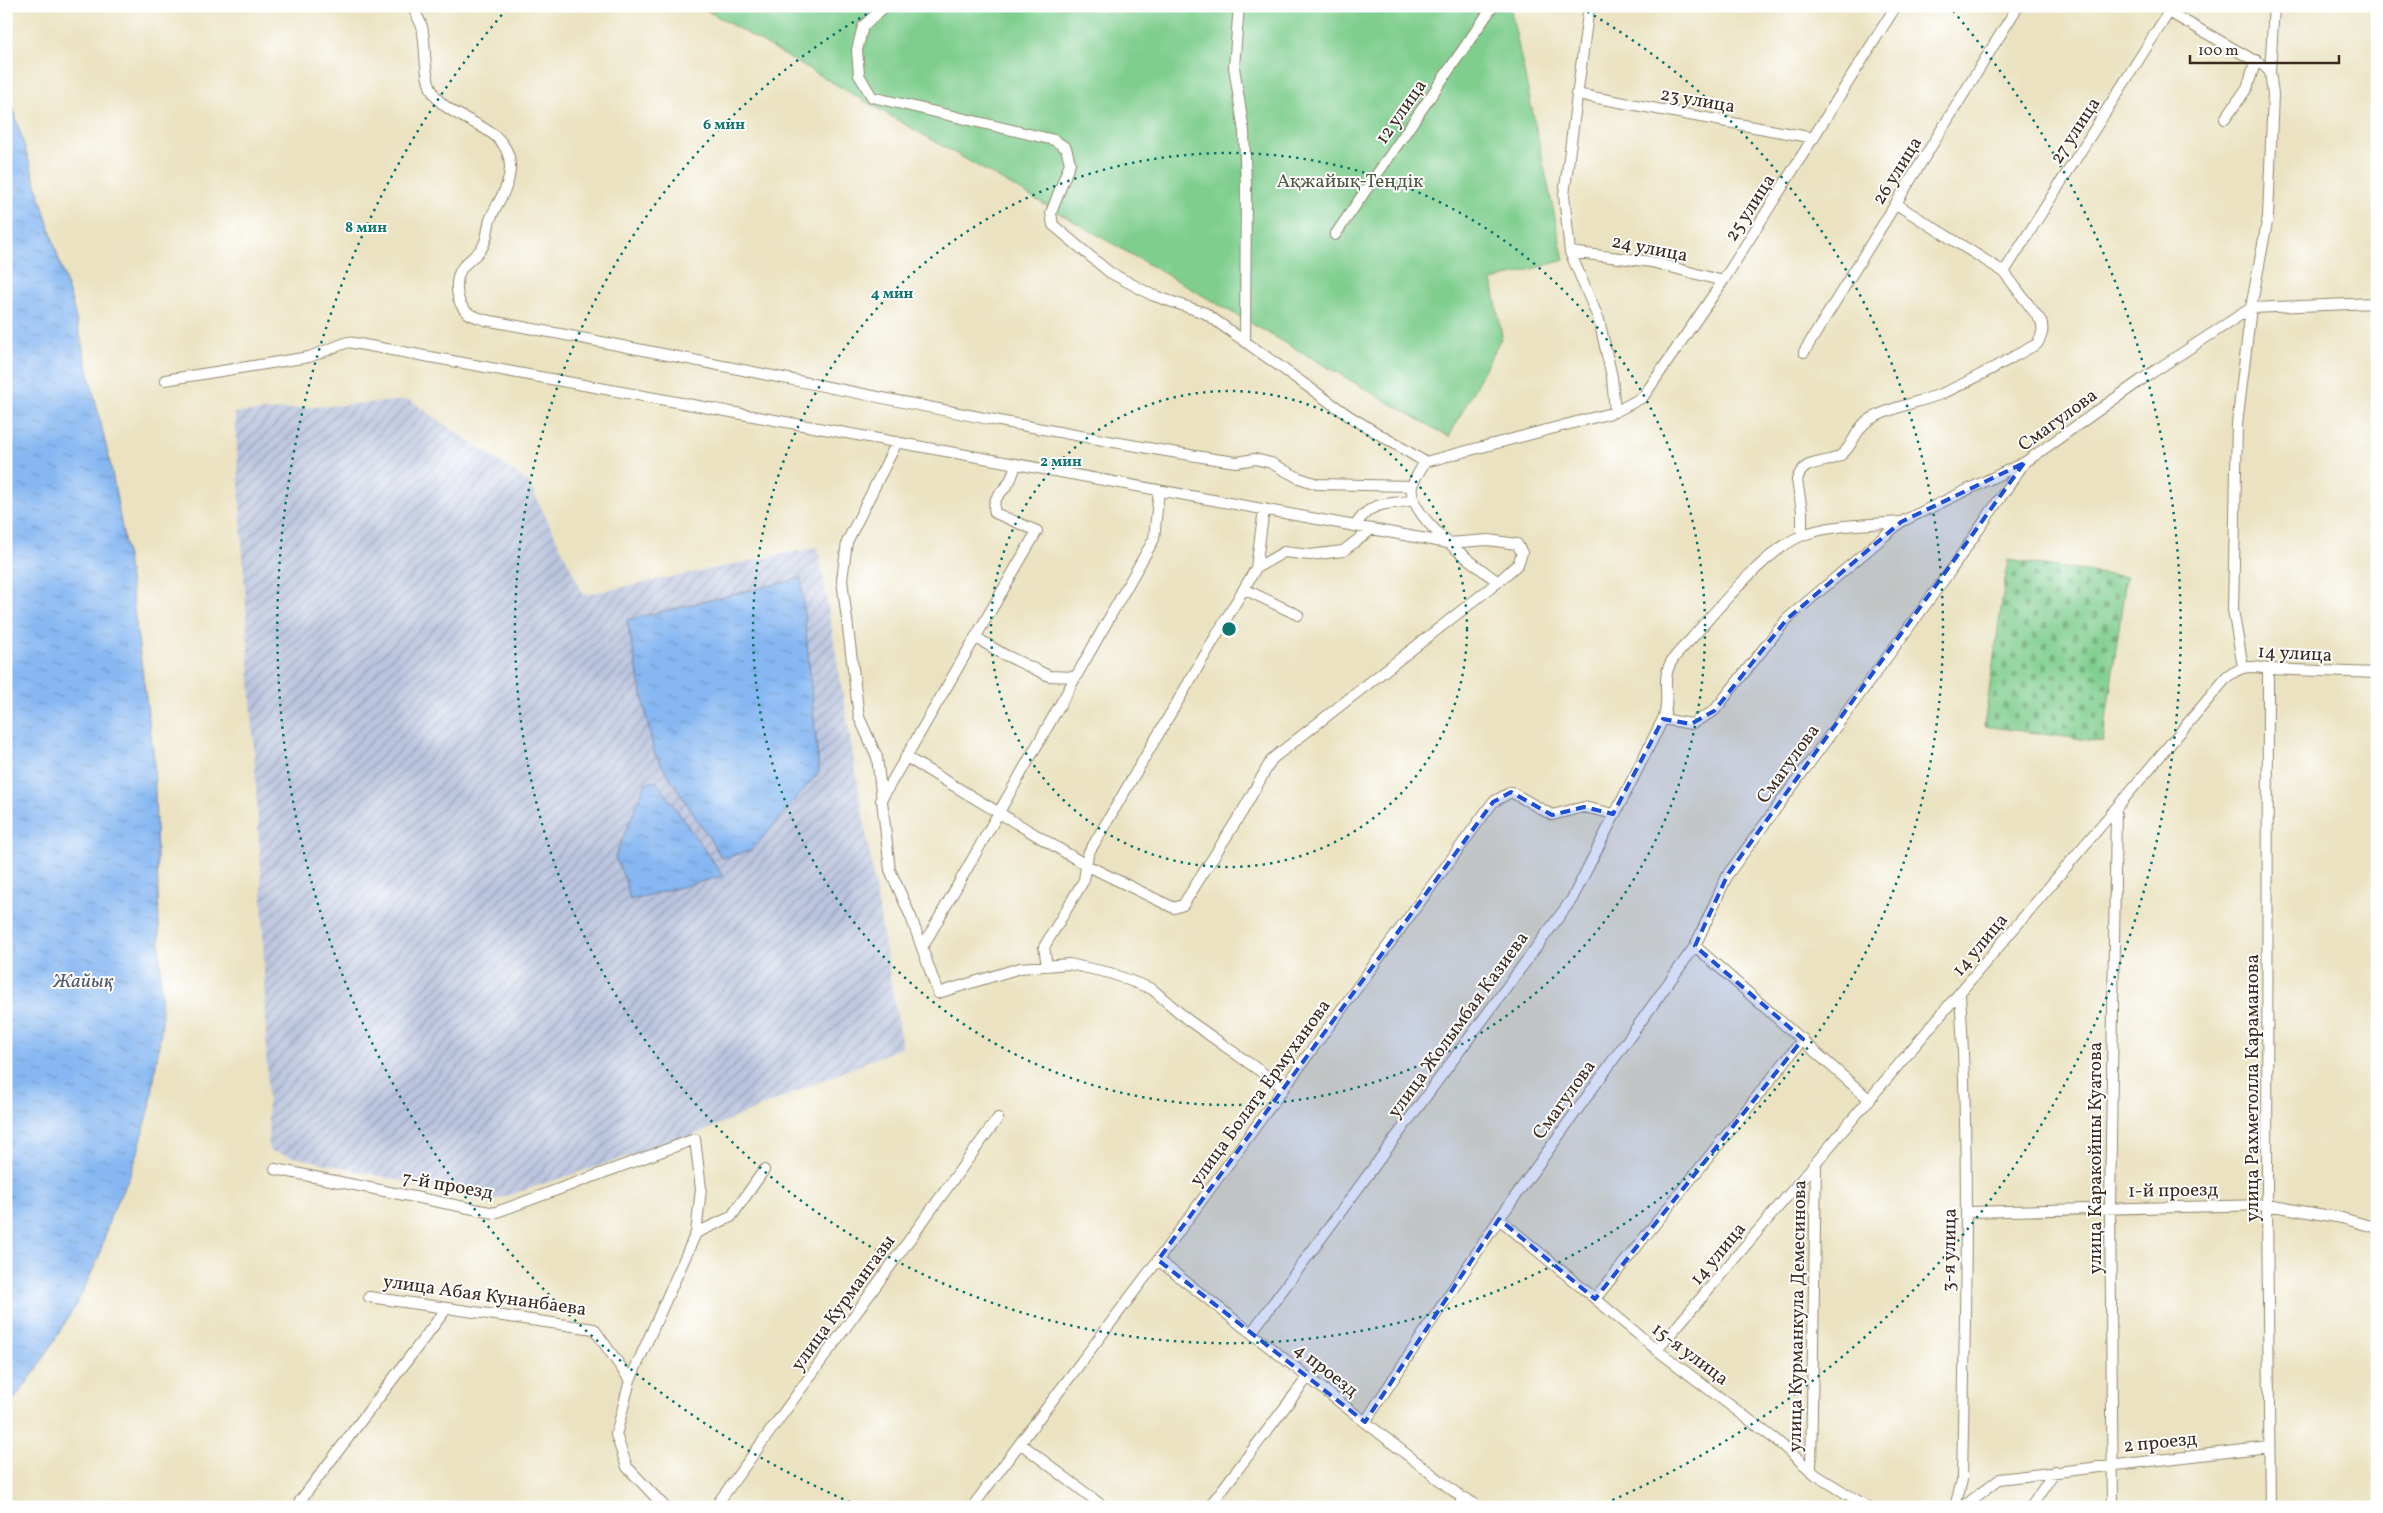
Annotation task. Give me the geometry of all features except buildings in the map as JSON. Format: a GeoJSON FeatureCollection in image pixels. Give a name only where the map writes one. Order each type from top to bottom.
{"type":"FeatureCollection","features":[{"type":"Feature","properties":{"kind":"street"},"geometry":{"type":"LineString","coordinates":[[413,6],[421,25],[428,78],[435,96],[495,136],[507,150],[510,167],[506,188],[493,214],[482,249],[470,258],[461,270],[456,283],[458,297],[468,313],[485,320],[753,371],[1030,428],[1214,459],[1237,462],[1255,459],[1270,463],[1299,478],[1317,484],[1412,486]]}},
{"type":"Feature","properties":{"kind":"street"},"geometry":{"type":"LineString","coordinates":[[878,6],[881,10],[863,26],[857,50],[859,75],[872,97],[1054,140],[1066,148],[1070,163],[1051,213],[1053,225],[1109,272],[1152,296],[1205,314],[1349,416],[1425,462],[1412,486],[1414,500],[1430,525],[1448,543],[1498,582]]}},
{"type":"Feature","properties":{"kind":"street"},"geometry":{"type":"LineString","coordinates":[[1239,6],[1234,66],[1244,132],[1246,186],[1245,342]]}},
{"type":"Feature","properties":{"kind":"street","name":"12 улица"},"geometry":{"type":"LineString","coordinates":[[1335,235],[1493,6]]}},
{"type":"Feature","properties":{"kind":"street"},"geometry":{"type":"LineString","coordinates":[[1589,6],[1564,195],[1570,252],[1599,320],[1612,377],[1615,412]]}},
{"type":"Feature","properties":{"kind":"street","name":"25 улица"},"geometry":{"type":"LineString","coordinates":[[1425,462],[1615,412],[1643,397],[1723,281],[1896,6]]}},
{"type":"Feature","properties":{"kind":"street","name":"26 улица"},"geometry":{"type":"LineString","coordinates":[[1804,352],[2018,6]]}},
{"type":"Feature","properties":{"kind":"street"},"geometry":{"type":"LineString","coordinates":[[2243,667],[2233,610],[2237,425],[2251,308],[2268,217],[2273,94],[2270,72],[2274,6]]}},
{"type":"Feature","properties":{"kind":"street"},"geometry":{"type":"LineString","coordinates":[[2171,9],[2256,60],[2270,72]]}},
{"type":"Feature","properties":{"kind":"street","name":"27 улица"},"geometry":{"type":"LineString","coordinates":[[2004,272],[2171,9]]}},
{"type":"Feature","properties":{"kind":"street"},"geometry":{"type":"LineString","coordinates":[[2225,119],[2247,88],[2256,60]]}},
{"type":"Feature","properties":{"kind":"street","name":"23 улица"},"geometry":{"type":"LineString","coordinates":[[1576,94],[1814,138]]}},
{"type":"Feature","properties":{"kind":"street"},"geometry":{"type":"LineString","coordinates":[[1802,535],[1802,511],[1798,475],[1808,464],[1844,454],[1867,420],[1888,410],[1916,403],[1943,393],[2037,344],[2043,329],[2041,321],[2004,272],[1896,204]]}},
{"type":"Feature","properties":{"kind":"street","name":"24 улица"},"geometry":{"type":"LineString","coordinates":[[1570,252],[1652,262],[1723,281]]}},
{"type":"Feature","properties":{"kind":"street"},"geometry":{"type":"LineString","coordinates":[[2251,308],[2377,303]]}},
{"type":"Feature","properties":{"kind":"street","name":"Смагулова"},"geometry":{"type":"LineString","coordinates":[[1365,1422],[1499,1219],[1696,946],[1728,874],[1950,570],[2024,463],[2144,378],[2251,308]]}},
{"type":"Feature","properties":{"kind":"street"},"geometry":{"type":"LineString","coordinates":[[165,380],[309,357],[348,342],[1448,543],[1488,540],[1517,544],[1522,553],[1518,564],[1498,582],[1272,759],[1242,812],[1183,905],[1174,908],[1164,905],[1086,865],[906,757]]}},
{"type":"Feature","properties":{"kind":"street"},"geometry":{"type":"LineString","coordinates":[[897,442],[847,542],[842,580],[859,718],[877,757],[890,870],[911,917],[938,993],[1020,968],[1069,964],[1110,973],[1152,989],[1188,1020],[1284,1088]]}},
{"type":"Feature","properties":{"kind":"street","name":"улица Жолымбая Казиева"},"geometry":{"type":"LineString","coordinates":[[1663,719],[1691,724],[1714,711],[1787,619],[1901,522],[2024,463]]}},
{"type":"Feature","properties":{"kind":"street"},"geometry":{"type":"LineString","coordinates":[[881,800],[1037,531],[995,513],[993,506],[998,494],[1009,484],[1016,464]]}},
{"type":"Feature","properties":{"kind":"street"},"geometry":{"type":"LineString","coordinates":[[922,948],[1154,539],[1159,490]]}},
{"type":"Feature","properties":{"kind":"street"},"geometry":{"type":"LineString","coordinates":[[1355,526],[1361,516],[1374,506],[1414,500]]}},
{"type":"Feature","properties":{"kind":"street"},"geometry":{"type":"LineString","coordinates":[[1047,966],[1044,947],[1084,880],[1088,854],[1256,568],[1264,509]]}},
{"type":"Feature","properties":{"kind":"street","name":"улица Жолымбая Казиева"},"geometry":{"type":"LineString","coordinates":[[1251,1333],[1572,899],[1663,719],[1668,695],[1665,678],[1670,663],[1725,600],[1782,546],[1802,535],[1816,531],[1901,522]]}},
{"type":"Feature","properties":{"kind":"street"},"geometry":{"type":"LineString","coordinates":[[1256,568],[1284,552],[1310,555],[1343,551],[1372,529]]}},
{"type":"Feature","properties":{"kind":"street"},"geometry":{"type":"LineString","coordinates":[[1244,589],[1298,615]]}},
{"type":"Feature","properties":{"kind":"street"},"geometry":{"type":"LineString","coordinates":[[975,637],[1003,654],[1049,676],[1076,677]]}},
{"type":"Feature","properties":{"kind":"street","name":"14 улица"},"geometry":{"type":"LineString","coordinates":[[1657,1350],[2227,677],[2243,667],[2255,666],[2268,669],[2377,673]]}},
{"type":"Feature","properties":{"kind":"street","name":"улица Рахметолла Караманова"},"geometry":{"type":"LineString","coordinates":[[2268,669],[2267,1206],[2270,1507]]}},
{"type":"Feature","properties":{"kind":"street","name":"улица Болата Ермуханова"},"geometry":{"type":"LineString","coordinates":[[972,1507],[1158,1260],[1493,802],[1511,792],[1552,816],[1584,807],[1614,814]]}},
{"type":"Feature","properties":{"kind":"street","name":"улица Каракойшы Куатова"},"geometry":{"type":"LineString","coordinates":[[2113,1507],[2110,1208],[2116,810]]}},
{"type":"Feature","properties":{"kind":"street"},"geometry":{"type":"LineString","coordinates":[[1696,946],[1870,1100]]}},
{"type":"Feature","properties":{"kind":"street","name":"3-я улица"},"geometry":{"type":"LineString","coordinates":[[1955,1507],[1962,1480],[1967,1212],[1964,1069],[1960,994]]}},
{"type":"Feature","properties":{"kind":"street"},"geometry":{"type":"LineString","coordinates":[[1595,1299],[1803,1039]]}},
{"type":"Feature","properties":{"kind":"street","name":"улица Курмангазы"},"geometry":{"type":"LineString","coordinates":[[714,1507],[998,1118]]}},
{"type":"Feature","properties":{"kind":"street","name":"7-й проезд"},"geometry":{"type":"LineString","coordinates":[[275,1169],[494,1212],[695,1139],[701,1189],[696,1233]]}},
{"type":"Feature","properties":{"kind":"street","name":"улица Курманкула Демесинова"},"geometry":{"type":"LineString","coordinates":[[1811,1470],[1816,1163]]}},
{"type":"Feature","properties":{"kind":"street"},"geometry":{"type":"LineString","coordinates":[[665,1507],[627,1467],[616,1435],[630,1380],[696,1233],[731,1218],[764,1170]]}},
{"type":"Feature","properties":{"kind":"street","name":"1-й проезд"},"geometry":{"type":"LineString","coordinates":[[1967,1212],[2267,1206],[2342,1218],[2377,1228]]}},
{"type":"Feature","properties":{"kind":"street","name":"15-я улица"},"geometry":{"type":"LineString","coordinates":[[1499,1219],[1657,1350],[1776,1440],[1811,1470],[1868,1507]]}},
{"type":"Feature","properties":{"kind":"street","name":"4 проезд"},"geometry":{"type":"LineString","coordinates":[[1158,1260],[1365,1422],[1466,1505]]}},
{"type":"Feature","properties":{"kind":"street","name":"улица Абая Кунанбаева"},"geometry":{"type":"LineString","coordinates":[[369,1297],[594,1329],[630,1380]]}},
{"type":"Feature","properties":{"kind":"street"},"geometry":{"type":"LineString","coordinates":[[298,1507],[300,1501],[447,1308]]}},
{"type":"Feature","properties":{"kind":"street"},"geometry":{"type":"LineString","coordinates":[[1209,1507],[1308,1377]]}},
{"type":"Feature","properties":{"kind":"street"},"geometry":{"type":"LineString","coordinates":[[1020,1443],[1104,1507]]}},
{"type":"Feature","properties":{"kind":"street","name":"2 проезд"},"geometry":{"type":"LineString","coordinates":[[1964,1507],[1999,1479],[2269,1446]]}},
{"type":"Feature","properties":{"kind":"street"},"geometry":{"type":"LineString","coordinates":[[2031,1507],[2055,1471]]}},
{"type":"Feature","properties":{"kind":"highlighted area"},"geometry":{"type":"Polygon","coordinates":[[[2024,463],[1728,874],[1695,946],[1803,1039],[1595,1299],[1499,1219],[1365,1422],[1158,1260],[1493,802],[1511,792],[1552,815],[1584,807],[1613,814],[1663,719],[1691,724],[1714,711],[1787,619],[1901,522],[2024,463]]]}},
{"type":"Feature","properties":{"kind":"shaded area"},"geometry":{"type":"Polygon","coordinates":[[[410,400],[529,483],[584,595],[818,547],[902,1047],[694,1135],[490,1201],[269,1151],[262,895],[235,413],[410,400]]]}},
{"type":"Feature","properties":{"kind":"green space","name":"Ақжайық-Теңдік"},"geometry":{"type":"Polygon","coordinates":[[[699,6],[1510,6],[1564,260],[1492,281],[1502,336],[1449,437],[699,6]]]}},
{"type":"Feature","properties":{"kind":"green space"},"geometry":{"type":"Polygon","coordinates":[[[2008,560],[2126,577],[2103,742],[1984,726],[2008,560]]]}},
{"type":"Feature","properties":{"kind":"water","name":"Жайық"},"geometry":{"type":"Polygon","coordinates":[[[6,86],[72,302],[111,467],[126,550],[154,758],[162,1023],[150,1107],[138,1152],[130,1175],[111,1215],[98,1259],[77,1303],[37,1369],[6,1410],[6,86]]]}},
{"type":"Feature","properties":{"kind":"water"},"geometry":{"type":"Polygon","coordinates":[[[801,578],[819,772],[751,851],[722,858],[654,753],[627,620],[801,578]]]}},
{"type":"Feature","properties":{"kind":"water"},"geometry":{"type":"Polygon","coordinates":[[[646,782],[657,782],[723,876],[630,900],[624,877],[615,857],[646,782]]]}}]}
